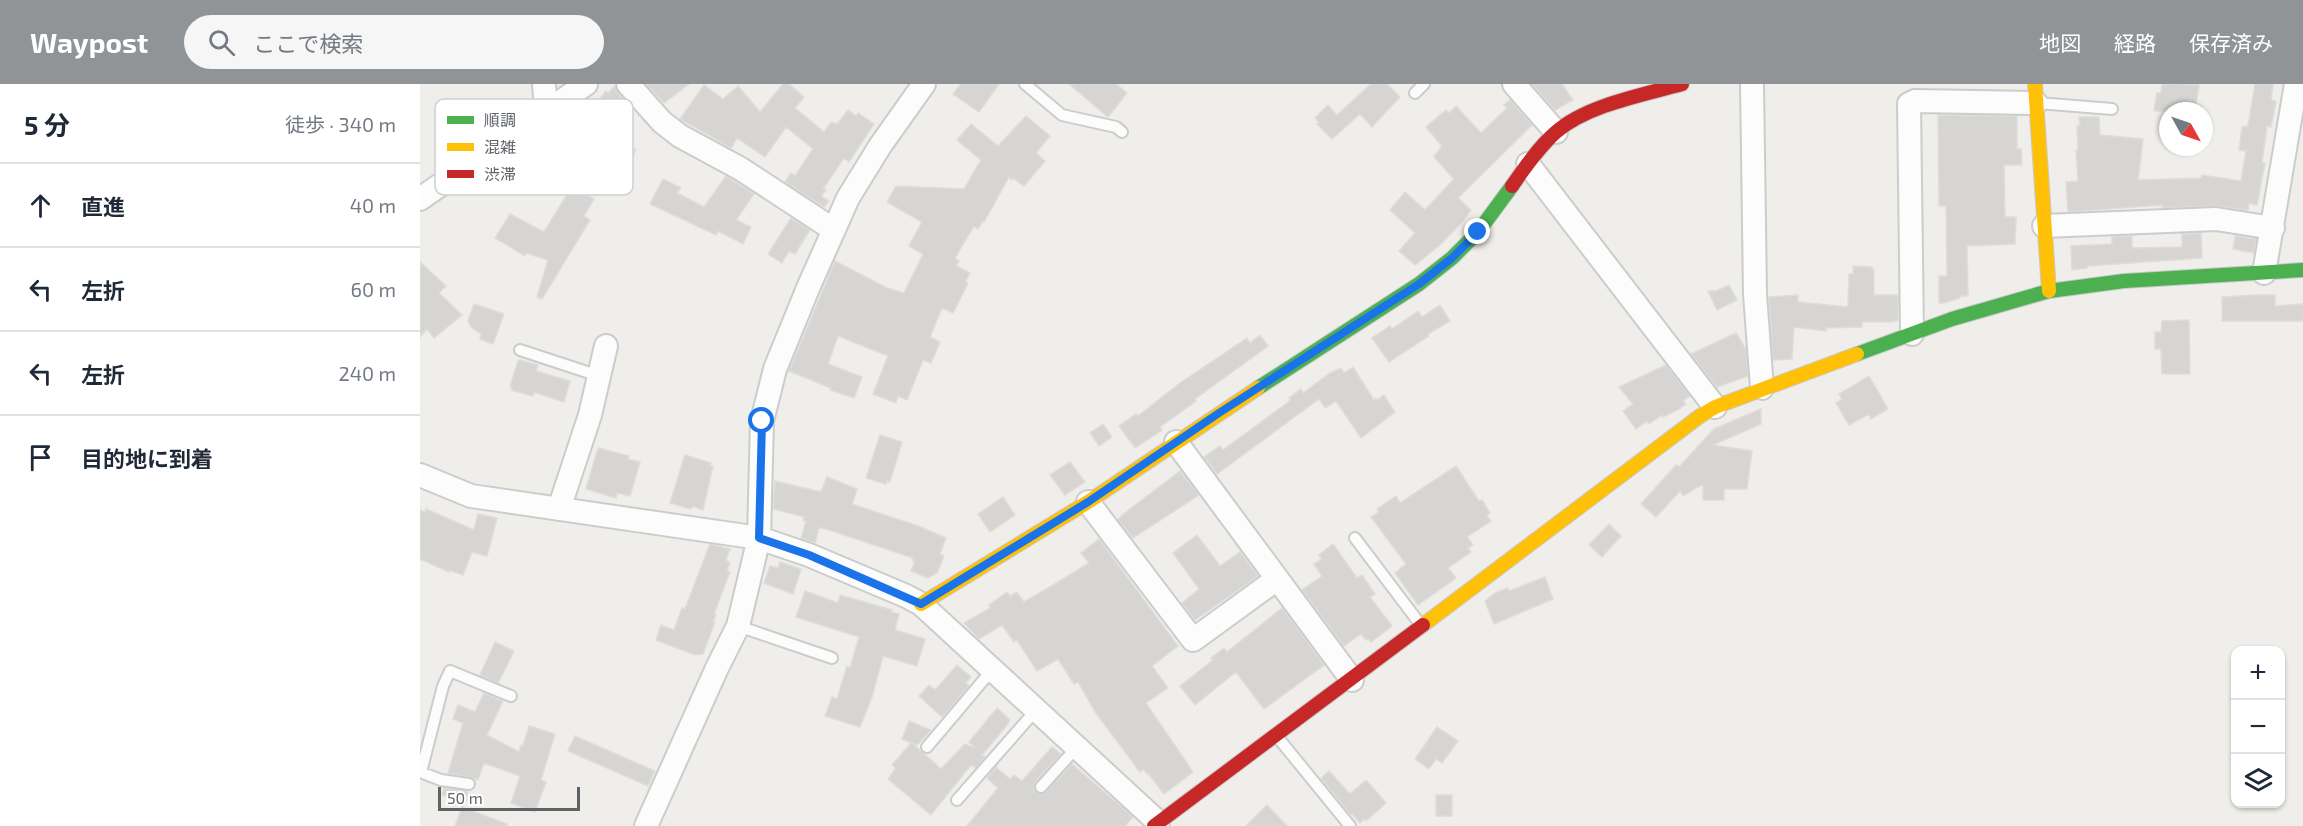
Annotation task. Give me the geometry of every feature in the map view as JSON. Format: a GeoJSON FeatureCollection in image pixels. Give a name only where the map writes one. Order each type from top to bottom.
{"type":"FeatureCollection","features":[{"type":"Feature","properties":{"kind":"street"},"geometry":{"type":"LineString","coordinates":[[544,84],[545,99]]}},
{"type":"Feature","properties":{"kind":"street"},"geometry":{"type":"LineString","coordinates":[[565,99],[586,84]]}},
{"type":"Feature","properties":{"kind":"street"},"geometry":{"type":"LineString","coordinates":[[628,84],[662,122],[680,136],[741,169],[834,230]]}},
{"type":"Feature","properties":{"kind":"street"},"geometry":{"type":"LineString","coordinates":[[646,826],[738,626],[759,538],[762,421],[775,369],[848,198],[880,146],[924,84]]}},
{"type":"Feature","properties":{"kind":"street"},"geometry":{"type":"LineString","coordinates":[[1514,84],[1556,132]]}},
{"type":"Feature","properties":{"kind":"street"},"geometry":{"type":"LineString","coordinates":[[921,604],[1088,502],[1428,278],[1478,232],[1528,164],[1556,132],[1574,119],[1604,107],[1682,84]]}},
{"type":"Feature","properties":{"kind":"street"},"geometry":{"type":"LineString","coordinates":[[1752,84],[1755,294],[1762,388]]}},
{"type":"Feature","properties":{"kind":"street"},"geometry":{"type":"LineString","coordinates":[[2264,273],[2296,84]]}},
{"type":"Feature","properties":{"kind":"street"},"geometry":{"type":"LineString","coordinates":[[1912,334],[1909,104],[1915,100],[2035,93],[2049,291]]}},
{"type":"Feature","properties":{"kind":"street"},"geometry":{"type":"LineString","coordinates":[[1528,164],[1715,407]]}},
{"type":"Feature","properties":{"kind":"street"},"geometry":{"type":"LineString","coordinates":[[420,199],[435,189]]}},
{"type":"Feature","properties":{"kind":"street"},"geometry":{"type":"LineString","coordinates":[[2044,226],[2216,219],[2273,228]]}},
{"type":"Feature","properties":{"kind":"street"},"geometry":{"type":"LineString","coordinates":[[420,475],[471,496],[759,538],[809,555],[921,604],[1037,709],[1158,825],[1700,416],[1715,407],[1952,320],[2049,291],[2124,281],[2303,270]]}},
{"type":"Feature","properties":{"kind":"street"},"geometry":{"type":"LineString","coordinates":[[559,509],[582,443],[606,346]]}},
{"type":"Feature","properties":{"kind":"street"},"geometry":{"type":"LineString","coordinates":[[1176,442],[1352,680]]}},
{"type":"Feature","properties":{"kind":"street"},"geometry":{"type":"LineString","coordinates":[[1088,502],[1193,640],[1277,579]]}},
{"type":"Feature","properties":{"kind":"lane"},"geometry":{"type":"LineString","coordinates":[[1024,84],[1062,115],[1116,127],[1122,132]]}},
{"type":"Feature","properties":{"kind":"lane"},"geometry":{"type":"LineString","coordinates":[[1414,93],[1424,84]]}},
{"type":"Feature","properties":{"kind":"lane"},"geometry":{"type":"LineString","coordinates":[[2035,93],[2112,109]]}},
{"type":"Feature","properties":{"kind":"lane"},"geometry":{"type":"LineString","coordinates":[[520,350],[599,376]]}},
{"type":"Feature","properties":{"kind":"lane"},"geometry":{"type":"LineString","coordinates":[[1355,538],[1422,627]]}},
{"type":"Feature","properties":{"kind":"lane"},"geometry":{"type":"LineString","coordinates":[[738,626],[832,658]]}},
{"type":"Feature","properties":{"kind":"lane"},"geometry":{"type":"LineString","coordinates":[[927,747],[992,670]]}},
{"type":"Feature","properties":{"kind":"lane"},"geometry":{"type":"LineString","coordinates":[[470,784],[441,780],[421,772],[443,686],[450,672],[511,696]]}},
{"type":"Feature","properties":{"kind":"lane"},"geometry":{"type":"LineString","coordinates":[[957,800],[1037,709]]}},
{"type":"Feature","properties":{"kind":"lane"},"geometry":{"type":"LineString","coordinates":[[1277,736],[1350,826]]}},
{"type":"Feature","properties":{"kind":"lane"},"geometry":{"type":"LineString","coordinates":[[1041,787],[1077,747]]}},
{"type":"Feature","properties":{"kind":"building"},"geometry":{"type":"Polygon","coordinates":[[[646,84],[689,84],[664,103],[646,84]]]}},
{"type":"Feature","properties":{"kind":"building"},"geometry":{"type":"Polygon","coordinates":[[[783,84],[789,84],[804,97],[795,108],[824,132],[831,122],[837,124],[848,110],[856,116],[858,113],[874,124],[849,162],[844,158],[823,189],[826,190],[821,196],[829,201],[824,207],[785,182],[791,173],[795,176],[813,149],[786,127],[765,157],[737,138],[731,148],[680,119],[704,85],[723,99],[738,86],[760,112],[783,84]]]}},
{"type":"Feature","properties":{"kind":"building"},"geometry":{"type":"Polygon","coordinates":[[[961,84],[999,84],[979,112],[953,94],[961,84]]]}},
{"type":"Feature","properties":{"kind":"building"},"geometry":{"type":"Polygon","coordinates":[[[1069,84],[1116,84],[1127,93],[1108,117],[1069,84]]]}},
{"type":"Feature","properties":{"kind":"building"},"geometry":{"type":"Polygon","coordinates":[[[1371,84],[1387,84],[1400,97],[1372,127],[1360,114],[1332,139],[1317,124],[1319,122],[1315,118],[1328,105],[1337,115],[1371,84]]]}},
{"type":"Feature","properties":{"kind":"building"},"geometry":{"type":"Polygon","coordinates":[[[1532,84],[1562,84],[1573,100],[1555,110],[1532,84]]]}},
{"type":"Feature","properties":{"kind":"building"},"geometry":{"type":"Polygon","coordinates":[[[2162,84],[2199,85],[2196,102],[2159,102],[2159,111],[2154,111],[2157,93],[2161,93],[2162,84]]]}},
{"type":"Feature","properties":{"kind":"building"},"geometry":{"type":"Polygon","coordinates":[[[2255,84],[2273,84],[2271,100],[2276,101],[2271,127],[2267,126],[2262,163],[2265,163],[2257,205],[2249,203],[2248,210],[2218,206],[2162,208],[2162,205],[2068,212],[2066,182],[2078,181],[2076,150],[2078,150],[2079,117],[2099,117],[2100,135],[2143,139],[2138,180],[2201,178],[2202,175],[2241,181],[2246,151],[2239,150],[2242,127],[2248,126],[2255,84]]]}},
{"type":"Feature","properties":{"kind":"building"},"geometry":{"type":"Polygon","coordinates":[[[615,86],[623,99],[599,99],[606,91],[608,93],[615,86]]]}},
{"type":"Feature","properties":{"kind":"building"},"geometry":{"type":"Polygon","coordinates":[[[1510,100],[1532,125],[1458,198],[1471,210],[1440,245],[1415,265],[1399,251],[1415,233],[1390,210],[1405,192],[1425,210],[1454,179],[1434,157],[1442,146],[1426,127],[1446,110],[1449,113],[1456,106],[1481,133],[1507,108],[1504,105],[1510,100]]]}},
{"type":"Feature","properties":{"kind":"building"},"geometry":{"type":"Polygon","coordinates":[[[1938,115],[2017,116],[2017,149],[2021,149],[2022,165],[2004,165],[2005,217],[2016,217],[2015,244],[1967,246],[1968,296],[1960,296],[1960,298],[1944,303],[1939,303],[1939,276],[1947,276],[1946,206],[1939,206],[1938,115]]]}},
{"type":"Feature","properties":{"kind":"building"},"geometry":{"type":"Polygon","coordinates":[[[1026,116],[1050,136],[1036,153],[1045,161],[1024,186],[1009,177],[984,222],[978,229],[974,226],[955,258],[959,261],[956,266],[970,273],[965,282],[968,283],[953,313],[942,308],[930,337],[940,342],[931,363],[923,360],[907,400],[898,396],[896,403],[873,394],[888,356],[838,336],[828,364],[862,377],[854,398],[830,390],[831,388],[789,371],[835,261],[887,288],[904,293],[923,254],[909,246],[922,222],[887,202],[896,186],[964,189],[981,160],[957,140],[971,124],[998,146],[1026,116]]]}},
{"type":"Feature","properties":{"kind":"building"},"geometry":{"type":"Polygon","coordinates":[[[726,176],[754,194],[736,220],[751,227],[743,244],[718,231],[716,235],[650,204],[663,179],[681,188],[677,193],[704,207],[726,176]]]}},
{"type":"Feature","properties":{"kind":"building"},"geometry":{"type":"Polygon","coordinates":[[[567,195],[587,195],[594,199],[584,216],[590,220],[542,299],[537,297],[548,260],[526,253],[525,256],[495,238],[510,214],[544,232],[567,195]]]}},
{"type":"Feature","properties":{"kind":"building"},"geometry":{"type":"Polygon","coordinates":[[[791,218],[810,230],[795,254],[789,251],[782,263],[768,254],[791,218]]]}},
{"type":"Feature","properties":{"kind":"building"},"geometry":{"type":"Polygon","coordinates":[[[2201,233],[2202,258],[2087,266],[2087,268],[2072,270],[2071,246],[2112,244],[2112,237],[2132,236],[2132,248],[2182,247],[2182,234],[2201,233]]]}},
{"type":"Feature","properties":{"kind":"building"},"geometry":{"type":"Polygon","coordinates":[[[2235,236],[2256,239],[2254,253],[2233,249],[2235,236]]]}},
{"type":"Feature","properties":{"kind":"building"},"geometry":{"type":"Polygon","coordinates":[[[420,262],[446,286],[439,293],[462,315],[434,338],[427,329],[420,337],[420,262]]]}},
{"type":"Feature","properties":{"kind":"building"},"geometry":{"type":"Polygon","coordinates":[[[1853,266],[1872,267],[1874,295],[1898,295],[1898,320],[1862,322],[1862,327],[1826,328],[1826,331],[1794,327],[1792,359],[1773,360],[1769,297],[1798,295],[1798,302],[1848,307],[1849,274],[1853,274],[1853,266]]]}},
{"type":"Feature","properties":{"kind":"building"},"geometry":{"type":"Polygon","coordinates":[[[1729,285],[1737,300],[1717,310],[1708,291],[1716,291],[1729,285]]]}},
{"type":"Feature","properties":{"kind":"building"},"geometry":{"type":"Polygon","coordinates":[[[2275,295],[2275,306],[2303,304],[2303,321],[2222,321],[2222,297],[2275,295]]]}},
{"type":"Feature","properties":{"kind":"building"},"geometry":{"type":"Polygon","coordinates":[[[474,304],[504,314],[493,344],[480,339],[481,334],[471,327],[468,321],[474,304]]]}},
{"type":"Feature","properties":{"kind":"building"},"geometry":{"type":"Polygon","coordinates":[[[1440,305],[1450,321],[1389,362],[1372,338],[1390,326],[1392,329],[1418,311],[1422,317],[1440,305]]]}},
{"type":"Feature","properties":{"kind":"building"},"geometry":{"type":"Polygon","coordinates":[[[2189,320],[2190,374],[2162,374],[2161,349],[2155,349],[2155,332],[2161,332],[2162,321],[2189,320]]]}},
{"type":"Feature","properties":{"kind":"building"},"geometry":{"type":"Polygon","coordinates":[[[1736,333],[1746,349],[1748,376],[1717,387],[1691,354],[1736,333]]]}},
{"type":"Feature","properties":{"kind":"building"},"geometry":{"type":"Polygon","coordinates":[[[1260,335],[1268,346],[1195,399],[1196,401],[1160,427],[1162,430],[1135,448],[1119,426],[1136,414],[1138,416],[1180,383],[1247,338],[1250,343],[1260,335]]]}},
{"type":"Feature","properties":{"kind":"building"},"geometry":{"type":"Polygon","coordinates":[[[520,360],[538,365],[536,371],[570,381],[564,402],[534,392],[533,396],[511,390],[512,386],[510,386],[520,360]]]}},
{"type":"Feature","properties":{"kind":"building"},"geometry":{"type":"Polygon","coordinates":[[[1666,365],[1690,396],[1683,401],[1686,404],[1679,409],[1663,417],[1662,415],[1649,424],[1647,421],[1636,429],[1623,411],[1633,404],[1619,387],[1666,365]]]}},
{"type":"Feature","properties":{"kind":"building"},"geometry":{"type":"Polygon","coordinates":[[[1353,367],[1374,400],[1384,395],[1395,412],[1361,438],[1336,401],[1325,408],[1319,399],[1217,474],[1204,457],[1220,446],[1223,450],[1291,400],[1289,398],[1301,389],[1303,393],[1330,373],[1341,368],[1344,373],[1353,367]]]}},
{"type":"Feature","properties":{"kind":"building"},"geometry":{"type":"Polygon","coordinates":[[[1869,376],[1888,409],[1871,419],[1869,414],[1849,425],[1836,403],[1842,399],[1839,394],[1869,376]]]}},
{"type":"Feature","properties":{"kind":"building"},"geometry":{"type":"Polygon","coordinates":[[[1761,409],[1761,424],[1713,445],[1752,451],[1747,489],[1724,489],[1724,500],[1703,500],[1703,484],[1683,496],[1680,491],[1656,517],[1641,504],[1676,465],[1679,467],[1714,429],[1761,409]]]}},
{"type":"Feature","properties":{"kind":"building"},"geometry":{"type":"Polygon","coordinates":[[[1103,424],[1112,437],[1099,446],[1090,433],[1103,424]]]}},
{"type":"Feature","properties":{"kind":"building"},"geometry":{"type":"Polygon","coordinates":[[[880,435],[902,442],[890,482],[887,481],[886,484],[866,478],[880,435]]]}},
{"type":"Feature","properties":{"kind":"building"},"geometry":{"type":"Polygon","coordinates":[[[598,448],[629,456],[628,459],[640,462],[630,496],[617,493],[616,498],[586,489],[598,448]]]}},
{"type":"Feature","properties":{"kind":"building"},"geometry":{"type":"Polygon","coordinates":[[[685,455],[711,463],[710,466],[713,466],[703,510],[670,503],[685,455]]]}},
{"type":"Feature","properties":{"kind":"building"},"geometry":{"type":"Polygon","coordinates":[[[1070,462],[1085,482],[1065,495],[1050,475],[1070,462]]]}},
{"type":"Feature","properties":{"kind":"building"},"geometry":{"type":"Polygon","coordinates":[[[1456,466],[1479,501],[1482,500],[1490,513],[1487,515],[1491,521],[1467,537],[1473,545],[1468,548],[1471,552],[1448,568],[1456,578],[1418,605],[1395,573],[1406,564],[1371,517],[1379,512],[1377,509],[1396,496],[1400,503],[1456,466]]]}},
{"type":"Feature","properties":{"kind":"building"},"geometry":{"type":"Polygon","coordinates":[[[1180,471],[1199,495],[1133,538],[1118,520],[1180,471]]]}},
{"type":"Feature","properties":{"kind":"building"},"geometry":{"type":"Polygon","coordinates":[[[827,477],[857,489],[852,504],[946,538],[940,554],[944,556],[937,573],[928,578],[911,571],[915,561],[912,560],[913,558],[823,528],[819,528],[815,543],[801,538],[806,521],[803,520],[804,517],[773,509],[775,481],[821,492],[827,477]]]}},
{"type":"Feature","properties":{"kind":"building"},"geometry":{"type":"Polygon","coordinates":[[[1003,497],[1015,515],[990,532],[978,514],[1003,497]]]}},
{"type":"Feature","properties":{"kind":"building"},"geometry":{"type":"Polygon","coordinates":[[[426,509],[474,530],[478,514],[497,518],[487,556],[472,552],[463,575],[449,570],[449,572],[420,559],[420,510],[425,512],[426,509]]]}},
{"type":"Feature","properties":{"kind":"building"},"geometry":{"type":"Polygon","coordinates":[[[1609,524],[1621,536],[1602,557],[1589,545],[1609,524]]]}},
{"type":"Feature","properties":{"kind":"building"},"geometry":{"type":"Polygon","coordinates":[[[1197,535],[1220,566],[1240,552],[1258,576],[1195,620],[1182,603],[1199,589],[1173,553],[1197,535]]]}},
{"type":"Feature","properties":{"kind":"building"},"geometry":{"type":"Polygon","coordinates":[[[1099,539],[1178,646],[1152,666],[1168,688],[1146,703],[1193,772],[1164,794],[1148,773],[1143,769],[1140,772],[1096,713],[1078,682],[1074,684],[1058,659],[1037,671],[1017,640],[1014,642],[1002,625],[979,639],[964,623],[990,608],[989,605],[1007,592],[1010,596],[1017,592],[1024,602],[1089,563],[1081,553],[1099,539]]]}},
{"type":"Feature","properties":{"kind":"building"},"geometry":{"type":"Polygon","coordinates":[[[710,544],[730,549],[726,560],[730,563],[727,571],[730,572],[714,614],[716,615],[713,622],[715,622],[703,654],[695,655],[656,640],[661,625],[674,630],[682,608],[685,609],[710,544]]]}},
{"type":"Feature","properties":{"kind":"building"},"geometry":{"type":"Polygon","coordinates":[[[1333,544],[1357,578],[1362,575],[1375,594],[1370,597],[1392,626],[1371,642],[1361,634],[1344,646],[1302,590],[1322,576],[1314,564],[1322,559],[1319,555],[1333,544]]]}},
{"type":"Feature","properties":{"kind":"building"},"geometry":{"type":"Polygon","coordinates":[[[780,562],[801,569],[793,594],[764,583],[770,566],[778,568],[780,562]]]}},
{"type":"Feature","properties":{"kind":"building"},"geometry":{"type":"Polygon","coordinates":[[[1545,577],[1553,599],[1494,624],[1485,601],[1495,593],[1508,588],[1509,591],[1545,577]]]}},
{"type":"Feature","properties":{"kind":"building"},"geometry":{"type":"Polygon","coordinates":[[[805,591],[838,603],[840,595],[892,610],[891,612],[899,614],[895,630],[925,639],[917,666],[883,656],[872,697],[860,727],[825,716],[832,697],[837,699],[847,666],[850,668],[859,637],[796,617],[805,591]]]}},
{"type":"Feature","properties":{"kind":"building"},"geometry":{"type":"Polygon","coordinates":[[[1282,608],[1324,665],[1264,709],[1236,672],[1195,705],[1180,686],[1213,660],[1211,658],[1224,648],[1227,652],[1282,608]]]}},
{"type":"Feature","properties":{"kind":"building"},"geometry":{"type":"Polygon","coordinates":[[[495,642],[514,651],[498,683],[480,675],[495,642]]]}},
{"type":"Feature","properties":{"kind":"building"},"geometry":{"type":"Polygon","coordinates":[[[957,665],[971,677],[966,683],[969,686],[942,717],[919,696],[929,685],[935,690],[957,665]]]}},
{"type":"Feature","properties":{"kind":"building"},"geometry":{"type":"Polygon","coordinates":[[[484,693],[503,701],[487,735],[519,752],[529,726],[555,734],[541,780],[546,782],[535,812],[511,803],[520,776],[484,763],[478,780],[448,773],[463,723],[453,719],[458,705],[475,712],[484,693]]]}},
{"type":"Feature","properties":{"kind":"building"},"geometry":{"type":"Polygon","coordinates":[[[997,708],[1010,720],[1007,725],[982,755],[985,757],[976,768],[971,765],[931,815],[888,779],[896,768],[892,765],[911,743],[902,739],[909,721],[931,730],[917,745],[912,743],[941,769],[965,744],[975,748],[969,742],[997,708]]]}},
{"type":"Feature","properties":{"kind":"building"},"geometry":{"type":"Polygon","coordinates":[[[1437,727],[1458,741],[1442,763],[1436,759],[1429,769],[1415,759],[1437,727]]]}},
{"type":"Feature","properties":{"kind":"building"},"geometry":{"type":"Polygon","coordinates":[[[575,736],[655,771],[648,786],[568,751],[575,736]]]}},
{"type":"Feature","properties":{"kind":"building"},"geometry":{"type":"Polygon","coordinates":[[[1052,747],[1061,754],[1035,782],[1036,792],[1040,794],[1046,792],[1072,764],[1133,817],[1125,826],[967,826],[998,788],[987,778],[996,767],[1010,779],[1014,775],[1022,781],[1052,747]]]}},
{"type":"Feature","properties":{"kind":"building"},"geometry":{"type":"Polygon","coordinates":[[[1329,771],[1350,794],[1366,780],[1386,803],[1366,821],[1364,819],[1360,823],[1321,778],[1329,771]]]}},
{"type":"Feature","properties":{"kind":"building"},"geometry":{"type":"Polygon","coordinates":[[[444,788],[468,791],[466,801],[442,795],[444,788]]]}},
{"type":"Feature","properties":{"kind":"building"},"geometry":{"type":"Polygon","coordinates":[[[1436,795],[1452,795],[1452,816],[1436,816],[1436,795]]]}},
{"type":"Feature","properties":{"kind":"building"},"geometry":{"type":"Polygon","coordinates":[[[1267,805],[1287,826],[1246,826],[1267,805]]]}},
{"type":"Feature","properties":{"kind":"building"},"geometry":{"type":"Polygon","coordinates":[[[462,807],[507,824],[507,826],[455,826],[462,807]]]}},
{"type":"Feature","properties":{"kind":"traffic: fast"},"geometry":{"type":"LineString","coordinates":[[1258,388],[1419,284],[1452,258],[1478,232],[1512,186]]}},
{"type":"Feature","properties":{"kind":"traffic: fast"},"geometry":{"type":"LineString","coordinates":[[1857,354],[1952,319],[2049,291],[2124,281],[2303,270]]}},
{"type":"Feature","properties":{"kind":"traffic: slow"},"geometry":{"type":"LineString","coordinates":[[2035,84],[2049,291]]}},
{"type":"Feature","properties":{"kind":"traffic: slow"},"geometry":{"type":"LineString","coordinates":[[1423,625],[1700,416],[1715,407],[1857,354]]}},
{"type":"Feature","properties":{"kind":"traffic: slow"},"geometry":{"type":"LineString","coordinates":[[921,604],[1088,502],[1258,388]]}},
{"type":"Feature","properties":{"kind":"traffic: jam"},"geometry":{"type":"LineString","coordinates":[[1512,186],[1544,144],[1569,123],[1616,102],[1682,84]]}},
{"type":"Feature","properties":{"kind":"traffic: jam"},"geometry":{"type":"LineString","coordinates":[[1154,826],[1423,625]]}},
{"type":"Feature","properties":{"kind":"route"},"geometry":{"type":"LineString","coordinates":[[762,421],[759,538],[809,555],[921,604],[1088,502],[1219,413],[1419,284],[1452,258],[1478,232]]}}]}
